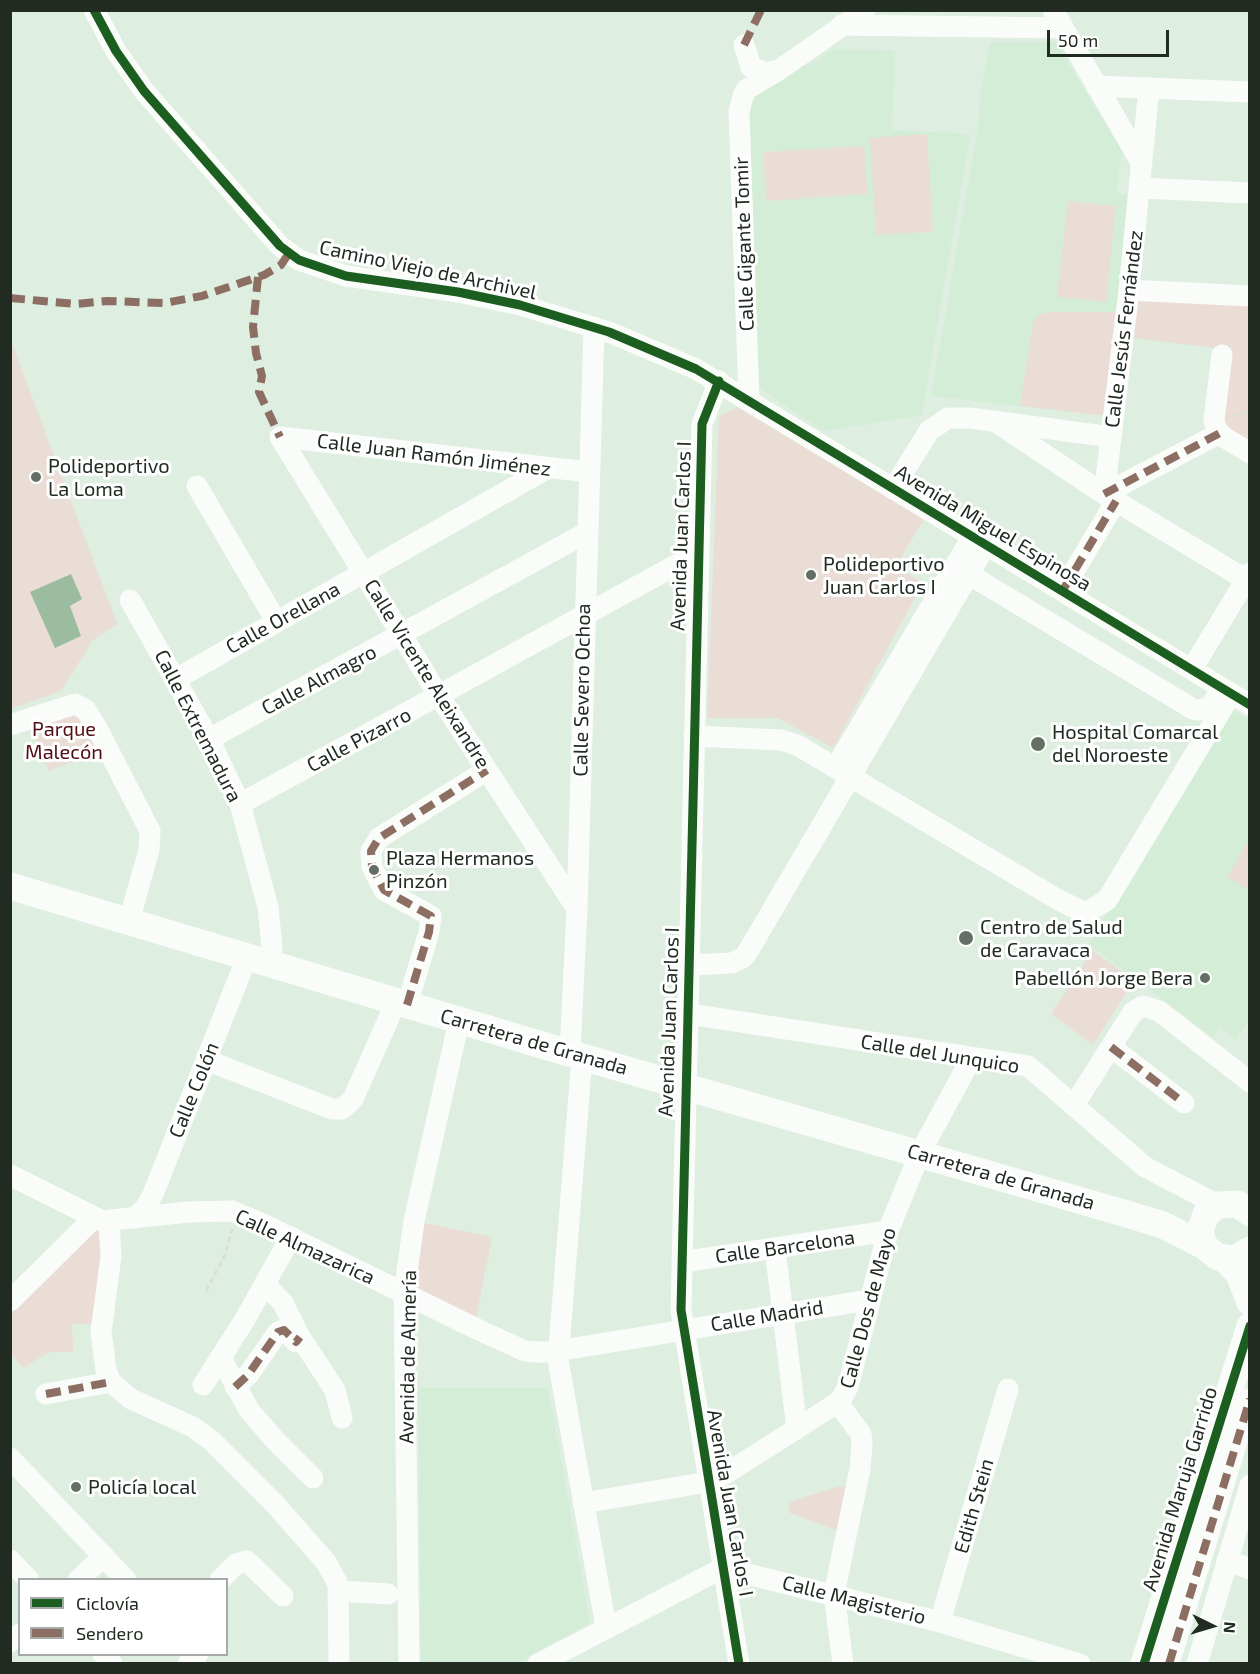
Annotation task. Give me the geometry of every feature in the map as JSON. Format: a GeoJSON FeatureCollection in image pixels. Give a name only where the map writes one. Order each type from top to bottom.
{"type":"FeatureCollection","features":[{"type":"Feature","properties":{"kind":"main road","name":"Carretera de Granada"},"geometry":{"type":"LineString","coordinates":[[10,886],[459,1021],[1163,1225],[1239,1254]]}},
{"type":"Feature","properties":{"kind":"main road","name":"Carretera de Granada"},"geometry":{"type":"LineString","coordinates":[[1163,1225],[1191,1222],[1231,1207]]}},
{"type":"Feature","properties":{"kind":"main road"},"geometry":{"type":"LineString","coordinates":[[1231,1207],[1200,1232],[1239,1254],[1250,1285]]}},
{"type":"Feature","properties":{"kind":"main road"},"geometry":{"type":"LineString","coordinates":[[1239,1254],[1239,1274],[1250,1302]]}},
{"type":"Feature","properties":{"kind":"main road","name":"Avenida Maruja Garrido"},"geometry":{"type":"LineString","coordinates":[[1144,1664],[1250,1326]]}},
{"type":"Feature","properties":{"kind":"street","name":"Camino Viejo de Archivel"},"geometry":{"type":"LineString","coordinates":[[94,10],[116,51],[144,91],[280,246],[299,260],[346,276],[487,298],[594,327],[665,355],[719,381]]}},
{"type":"Feature","properties":{"kind":"street"},"geometry":{"type":"LineString","coordinates":[[745,92],[865,10]]}},
{"type":"Feature","properties":{"kind":"street"},"geometry":{"type":"LineString","coordinates":[[842,25],[1058,19],[1142,164]]}},
{"type":"Feature","properties":{"kind":"street","name":"Calle Gigante Tomir"},"geometry":{"type":"LineString","coordinates":[[749,400],[739,112],[745,92],[744,45],[751,67],[766,73],[779,70]]}},
{"type":"Feature","properties":{"kind":"street"},"geometry":{"type":"LineString","coordinates":[[1096,86],[1250,92]]}},
{"type":"Feature","properties":{"kind":"street","name":"Calle Jesús Fernández"},"geometry":{"type":"LineString","coordinates":[[1110,497],[1111,437],[1129,290],[1149,88]]}},
{"type":"Feature","properties":{"kind":"street"},"geometry":{"type":"LineString","coordinates":[[1140,188],[1250,193]]}},
{"type":"Feature","properties":{"kind":"street"},"geometry":{"type":"LineString","coordinates":[[1129,290],[1250,296]]}},
{"type":"Feature","properties":{"kind":"street","name":"Calle Severo Ochoa"},"geometry":{"type":"LineString","coordinates":[[594,327],[586,533],[576,1055],[558,1351],[560,1380],[606,1627]]}},
{"type":"Feature","properties":{"kind":"street"},"geometry":{"type":"LineString","coordinates":[[1222,355],[1214,420],[1220,433],[1250,453]]}},
{"type":"Feature","properties":{"kind":"street","name":"Avenida Miguel Espinosa"},"geometry":{"type":"LineString","coordinates":[[719,381],[1250,705]]}},
{"type":"Feature","properties":{"kind":"street","name":"Avenida Juan Carlos I"},"geometry":{"type":"LineString","coordinates":[[719,381],[702,424],[682,1262],[683,1329],[739,1664]]}},
{"type":"Feature","properties":{"kind":"street"},"geometry":{"type":"LineString","coordinates":[[893,489],[929,431],[948,418],[1111,437]]}},
{"type":"Feature","properties":{"kind":"street"},"geometry":{"type":"LineString","coordinates":[[996,422],[1110,497],[1248,578],[1192,669]]}},
{"type":"Feature","properties":{"kind":"street"},"geometry":{"type":"LineString","coordinates":[[1063,590],[1110,497],[1220,433]]}},
{"type":"Feature","properties":{"kind":"street","name":"Calle Juan Ramón Jiménez"},"geometry":{"type":"LineString","coordinates":[[280,437],[589,472]]}},
{"type":"Feature","properties":{"kind":"street","name":"Calle Vicente Aleixandre"},"geometry":{"type":"LineString","coordinates":[[280,437],[363,574],[577,909]]}},
{"type":"Feature","properties":{"kind":"street","name":"Calle Orellana"},"geometry":{"type":"LineString","coordinates":[[176,679],[548,468]]}},
{"type":"Feature","properties":{"kind":"street"},"geometry":{"type":"LineString","coordinates":[[197,486],[276,621]]}},
{"type":"Feature","properties":{"kind":"street","name":"Calle Almagro"},"geometry":{"type":"LineString","coordinates":[[209,739],[586,533]]}},
{"type":"Feature","properties":{"kind":"street"},"geometry":{"type":"LineString","coordinates":[[690,965],[717,966],[732,963],[744,957],[844,772],[979,541]]}},
{"type":"Feature","properties":{"kind":"street","name":"Calle Pizarro"},"geometry":{"type":"LineString","coordinates":[[240,804],[698,553]]}},
{"type":"Feature","properties":{"kind":"street"},"geometry":{"type":"LineString","coordinates":[[962,570],[1193,709],[1200,710],[1211,706],[1226,691]]}},
{"type":"Feature","properties":{"kind":"street","name":"Calle Extremadura"},"geometry":{"type":"LineString","coordinates":[[130,600],[209,739],[240,804],[268,908],[272,947],[258,960]]}},
{"type":"Feature","properties":{"kind":"street"},"geometry":{"type":"LineString","coordinates":[[694,736],[789,742],[1081,911],[1097,909],[1107,900],[1119,882],[1226,691]]}},
{"type":"Feature","properties":{"kind":"street"},"geometry":{"type":"LineString","coordinates":[[10,725],[75,704],[86,710],[97,728],[150,831],[149,850],[129,921]]}},
{"type":"Feature","properties":{"kind":"street"},"geometry":{"type":"LineString","coordinates":[[206,1060],[332,1109],[345,1108],[353,1099],[401,1003],[429,932],[431,916],[384,890],[372,867],[371,851],[379,838],[487,770]]}},
{"type":"Feature","properties":{"kind":"street","name":"Calle Colón"},"geometry":{"type":"LineString","coordinates":[[135,1218],[145,1208],[153,1194],[206,1060],[258,960]]}},
{"type":"Feature","properties":{"kind":"street"},"geometry":{"type":"LineString","coordinates":[[1074,1105],[1137,1007],[1150,1006],[1250,1082]]}},
{"type":"Feature","properties":{"kind":"street","name":"Calle del Junquico"},"geometry":{"type":"LineString","coordinates":[[689,1014],[1028,1066],[1145,1167],[1231,1207]]}},
{"type":"Feature","properties":{"kind":"street","name":"Avenida de Almería"},"geometry":{"type":"LineString","coordinates":[[409,1664],[404,1294],[414,1221],[459,1021]]}},
{"type":"Feature","properties":{"kind":"street"},"geometry":{"type":"LineString","coordinates":[[1111,1047],[1184,1103]]}},
{"type":"Feature","properties":{"kind":"street","name":"Calle Dos de Mayo"},"geometry":{"type":"LineString","coordinates":[[583,1503],[708,1482],[838,1403],[848,1388],[888,1231],[920,1153],[971,1059]]}},
{"type":"Feature","properties":{"kind":"street"},"geometry":{"type":"LineString","coordinates":[[10,1175],[102,1220],[111,1256],[101,1332],[106,1370],[111,1382],[131,1399],[193,1427],[212,1441],[273,1502],[326,1562],[334,1573],[339,1591],[339,1664]]}},
{"type":"Feature","properties":{"kind":"street","name":"Calle Almazarica"},"geometry":{"type":"LineString","coordinates":[[102,1220],[218,1210],[236,1213],[291,1237],[525,1351],[558,1351]]}},
{"type":"Feature","properties":{"kind":"street"},"geometry":{"type":"LineString","coordinates":[[10,1301],[102,1220]]}},
{"type":"Feature","properties":{"kind":"street","name":"Calle Barcelona"},"geometry":{"type":"LineString","coordinates":[[682,1262],[888,1231]]}},
{"type":"Feature","properties":{"kind":"street"},"geometry":{"type":"LineString","coordinates":[[203,1385],[291,1237]]}},
{"type":"Feature","properties":{"kind":"street"},"geometry":{"type":"LineString","coordinates":[[775,1249],[797,1429]]}},
{"type":"Feature","properties":{"kind":"street"},"geometry":{"type":"LineString","coordinates":[[265,1284],[283,1303],[300,1337],[335,1390],[342,1418]]}},
{"type":"Feature","properties":{"kind":"street","name":"Calle Madrid"},"geometry":{"type":"LineString","coordinates":[[558,1351],[869,1300]]}},
{"type":"Feature","properties":{"kind":"street"},"geometry":{"type":"LineString","coordinates":[[235,1387],[248,1375],[278,1332],[284,1330],[296,1342],[300,1337]]}},
{"type":"Feature","properties":{"kind":"street"},"geometry":{"type":"LineString","coordinates":[[221,1358],[235,1387],[273,1439],[313,1478]]}},
{"type":"Feature","properties":{"kind":"street"},"geometry":{"type":"LineString","coordinates":[[46,1395],[111,1382]]}},
{"type":"Feature","properties":{"kind":"street","name":"Edith Stein"},"geometry":{"type":"LineString","coordinates":[[940,1622],[1008,1389]]}},
{"type":"Feature","properties":{"kind":"street"},"geometry":{"type":"LineString","coordinates":[[1169,1664],[1250,1399]]}},
{"type":"Feature","properties":{"kind":"street"},"geometry":{"type":"LineString","coordinates":[[838,1403],[861,1434],[862,1445],[834,1594],[843,1664]]}},
{"type":"Feature","properties":{"kind":"street"},"geometry":{"type":"LineString","coordinates":[[10,1458],[124,1578]]}},
{"type":"Feature","properties":{"kind":"street"},"geometry":{"type":"LineString","coordinates":[[1197,1664],[1227,1560],[1245,1518],[1250,1485]]}},
{"type":"Feature","properties":{"kind":"street"},"geometry":{"type":"LineString","coordinates":[[80,1578],[104,1557]]}},
{"type":"Feature","properties":{"kind":"street"},"geometry":{"type":"LineString","coordinates":[[10,1560],[27,1578]]}},
{"type":"Feature","properties":{"kind":"street"},"geometry":{"type":"LineString","coordinates":[[1227,1560],[1250,1569]]}},
{"type":"Feature","properties":{"kind":"street"},"geometry":{"type":"LineString","coordinates":[[222,1578],[237,1564],[247,1561],[283,1596]]}},
{"type":"Feature","properties":{"kind":"street"},"geometry":{"type":"LineString","coordinates":[[538,1664],[723,1568]]}},
{"type":"Feature","properties":{"kind":"street","name":"Calle Magisterio"},"geometry":{"type":"LineString","coordinates":[[723,1568],[940,1622],[1026,1656],[1080,1664]]}},
{"type":"Feature","properties":{"kind":"street"},"geometry":{"type":"LineString","coordinates":[[339,1591],[388,1594]]}},
{"type":"Feature","properties":{"kind":"path"},"geometry":{"type":"LineString","coordinates":[[206,1291],[225,1255],[236,1213]]}},
{"type":"Feature","properties":{"kind":"shaded area"},"geometry":{"type":"Polygon","coordinates":[[[990,42],[1055,42],[1122,151],[1116,193],[1132,195],[1118,312],[1049,312],[1031,333],[1020,406],[931,396],[978,129],[980,95],[990,42]]]}},
{"type":"Feature","properties":{"kind":"shaded area"},"geometry":{"type":"Polygon","coordinates":[[[834,49],[895,51],[892,130],[970,134],[922,415],[823,431],[757,386],[743,117],[751,89],[775,71],[813,64],[834,49]]]}},
{"type":"Feature","properties":{"kind":"shaded area"},"geometry":{"type":"Polygon","coordinates":[[[71,574],[82,599],[70,606],[81,636],[55,648],[30,592],[71,574]]]}},
{"type":"Feature","properties":{"kind":"shaded area"},"geometry":{"type":"Polygon","coordinates":[[[1228,708],[1249,720],[1249,1020],[1235,1040],[1220,1027],[1213,1037],[1089,944],[1228,708]]]}},
{"type":"Feature","properties":{"kind":"shaded area"},"geometry":{"type":"Polygon","coordinates":[[[418,1388],[548,1388],[590,1623],[516,1663],[421,1663],[418,1388]]]}},
{"type":"Feature","properties":{"kind":"green space"},"geometry":{"type":"Polygon","coordinates":[[[927,134],[933,232],[876,235],[870,138],[927,134]]]}},
{"type":"Feature","properties":{"kind":"green space"},"geometry":{"type":"Polygon","coordinates":[[[864,146],[867,194],[766,201],[763,152],[864,146]]]}},
{"type":"Feature","properties":{"kind":"green space"},"geometry":{"type":"Polygon","coordinates":[[[1068,201],[1116,206],[1106,302],[1057,297],[1068,201]]]}},
{"type":"Feature","properties":{"kind":"green space"},"geometry":{"type":"Polygon","coordinates":[[[1141,299],[1249,304],[1249,446],[1222,423],[1231,350],[1134,338],[1137,303],[1141,299]]]}},
{"type":"Feature","properties":{"kind":"green space"},"geometry":{"type":"Polygon","coordinates":[[[1049,312],[1118,312],[1107,416],[1020,406],[1033,321],[1039,315],[1049,312]]]}},
{"type":"Feature","properties":{"kind":"green space","name":"Polideportivo La Loma"},"geometry":{"type":"Polygon","coordinates":[[[11,341],[117,624],[93,640],[61,691],[11,709],[11,341]]]}},
{"type":"Feature","properties":{"kind":"green space","name":"Polideportivo Juan Carlos I"},"geometry":{"type":"Polygon","coordinates":[[[737,407],[924,519],[896,566],[923,583],[833,748],[778,718],[707,718],[719,417],[737,407]]]}},
{"type":"Feature","properties":{"kind":"green space","name":"Parque Malecón"},"geometry":{"type":"Polygon","coordinates":[[[75,713],[98,751],[49,771],[32,729],[75,713]]]}},
{"type":"Feature","properties":{"kind":"green space"},"geometry":{"type":"Polygon","coordinates":[[[1249,839],[1250,890],[1227,877],[1249,839]]]}},
{"type":"Feature","properties":{"kind":"green space"},"geometry":{"type":"Polygon","coordinates":[[[1092,950],[1134,981],[1093,1045],[1051,1014],[1092,950]]]}},
{"type":"Feature","properties":{"kind":"green space"},"geometry":{"type":"Polygon","coordinates":[[[424,1223],[492,1237],[475,1323],[415,1292],[424,1223]]]}},
{"type":"Feature","properties":{"kind":"green space"},"geometry":{"type":"Polygon","coordinates":[[[96,1230],[104,1233],[97,1324],[72,1324],[73,1352],[49,1352],[23,1368],[11,1354],[10,1310],[96,1230]]]}},
{"type":"Feature","properties":{"kind":"green space"},"geometry":{"type":"Polygon","coordinates":[[[852,1486],[842,1532],[790,1513],[789,1502],[837,1487],[852,1486]]]}},
{"type":"Feature","properties":{"kind":"marked path"},"geometry":{"type":"LineString","coordinates":[[744,45],[761,10]]}},
{"type":"Feature","properties":{"kind":"marked path"},"geometry":{"type":"LineString","coordinates":[[10,298],[75,304],[107,301],[164,303],[202,296],[264,275],[281,265],[289,253]]}},
{"type":"Feature","properties":{"kind":"marked path"},"geometry":{"type":"LineString","coordinates":[[258,277],[253,327],[262,376],[259,392],[280,437]]}},
{"type":"Feature","properties":{"kind":"marked path"},"geometry":{"type":"LineString","coordinates":[[1104,494],[1220,433]]}},
{"type":"Feature","properties":{"kind":"marked path"},"geometry":{"type":"LineString","coordinates":[[1063,590],[1116,501]]}},
{"type":"Feature","properties":{"kind":"marked path"},"geometry":{"type":"LineString","coordinates":[[407,1005],[429,932],[431,916],[384,890],[372,867],[371,851],[379,838],[487,770]]}},
{"type":"Feature","properties":{"kind":"marked path"},"geometry":{"type":"LineString","coordinates":[[1111,1047],[1184,1103]]}},
{"type":"Feature","properties":{"kind":"marked path"},"geometry":{"type":"LineString","coordinates":[[235,1387],[248,1375],[278,1332],[284,1330],[296,1342],[300,1337]]}},
{"type":"Feature","properties":{"kind":"marked path"},"geometry":{"type":"LineString","coordinates":[[46,1394],[111,1382]]}},
{"type":"Feature","properties":{"kind":"marked path"},"geometry":{"type":"LineString","coordinates":[[1169,1664],[1250,1399]]}},
{"type":"Feature","properties":{"kind":"cycle path"},"geometry":{"type":"LineString","coordinates":[[94,10],[116,51],[144,91],[280,246],[299,260],[346,276],[458,292],[520,305],[609,332],[696,369],[1250,705]]}},
{"type":"Feature","properties":{"kind":"cycle path"},"geometry":{"type":"LineString","coordinates":[[719,381],[702,424],[681,1310],[739,1664]]}},
{"type":"Feature","properties":{"kind":"cycle path"},"geometry":{"type":"LineString","coordinates":[[1144,1664],[1250,1326]]}},
{"type":"Feature","properties":{"kind":"place","name":"Polideportivo La Loma"},"geometry":{"type":"Point","coordinates":[36,477]}},
{"type":"Feature","properties":{"kind":"place","name":"Polideportivo Juan Carlos I"},"geometry":{"type":"Point","coordinates":[811,575]}},
{"type":"Feature","properties":{"kind":"place","name":"Hospital Comarcal del Noroeste"},"geometry":{"type":"Point","coordinates":[1038,744]}},
{"type":"Feature","properties":{"kind":"place","name":"Plaza Hermanos Pinzón"},"geometry":{"type":"Point","coordinates":[374,870]}},
{"type":"Feature","properties":{"kind":"place","name":"Centro de Salud de Caravaca"},"geometry":{"type":"Point","coordinates":[966,938]}},
{"type":"Feature","properties":{"kind":"place","name":"Pabellón Jorge Bera"},"geometry":{"type":"Point","coordinates":[1205,978]}},
{"type":"Feature","properties":{"kind":"place","name":"Policía local"},"geometry":{"type":"Point","coordinates":[76,1487]}}]}
